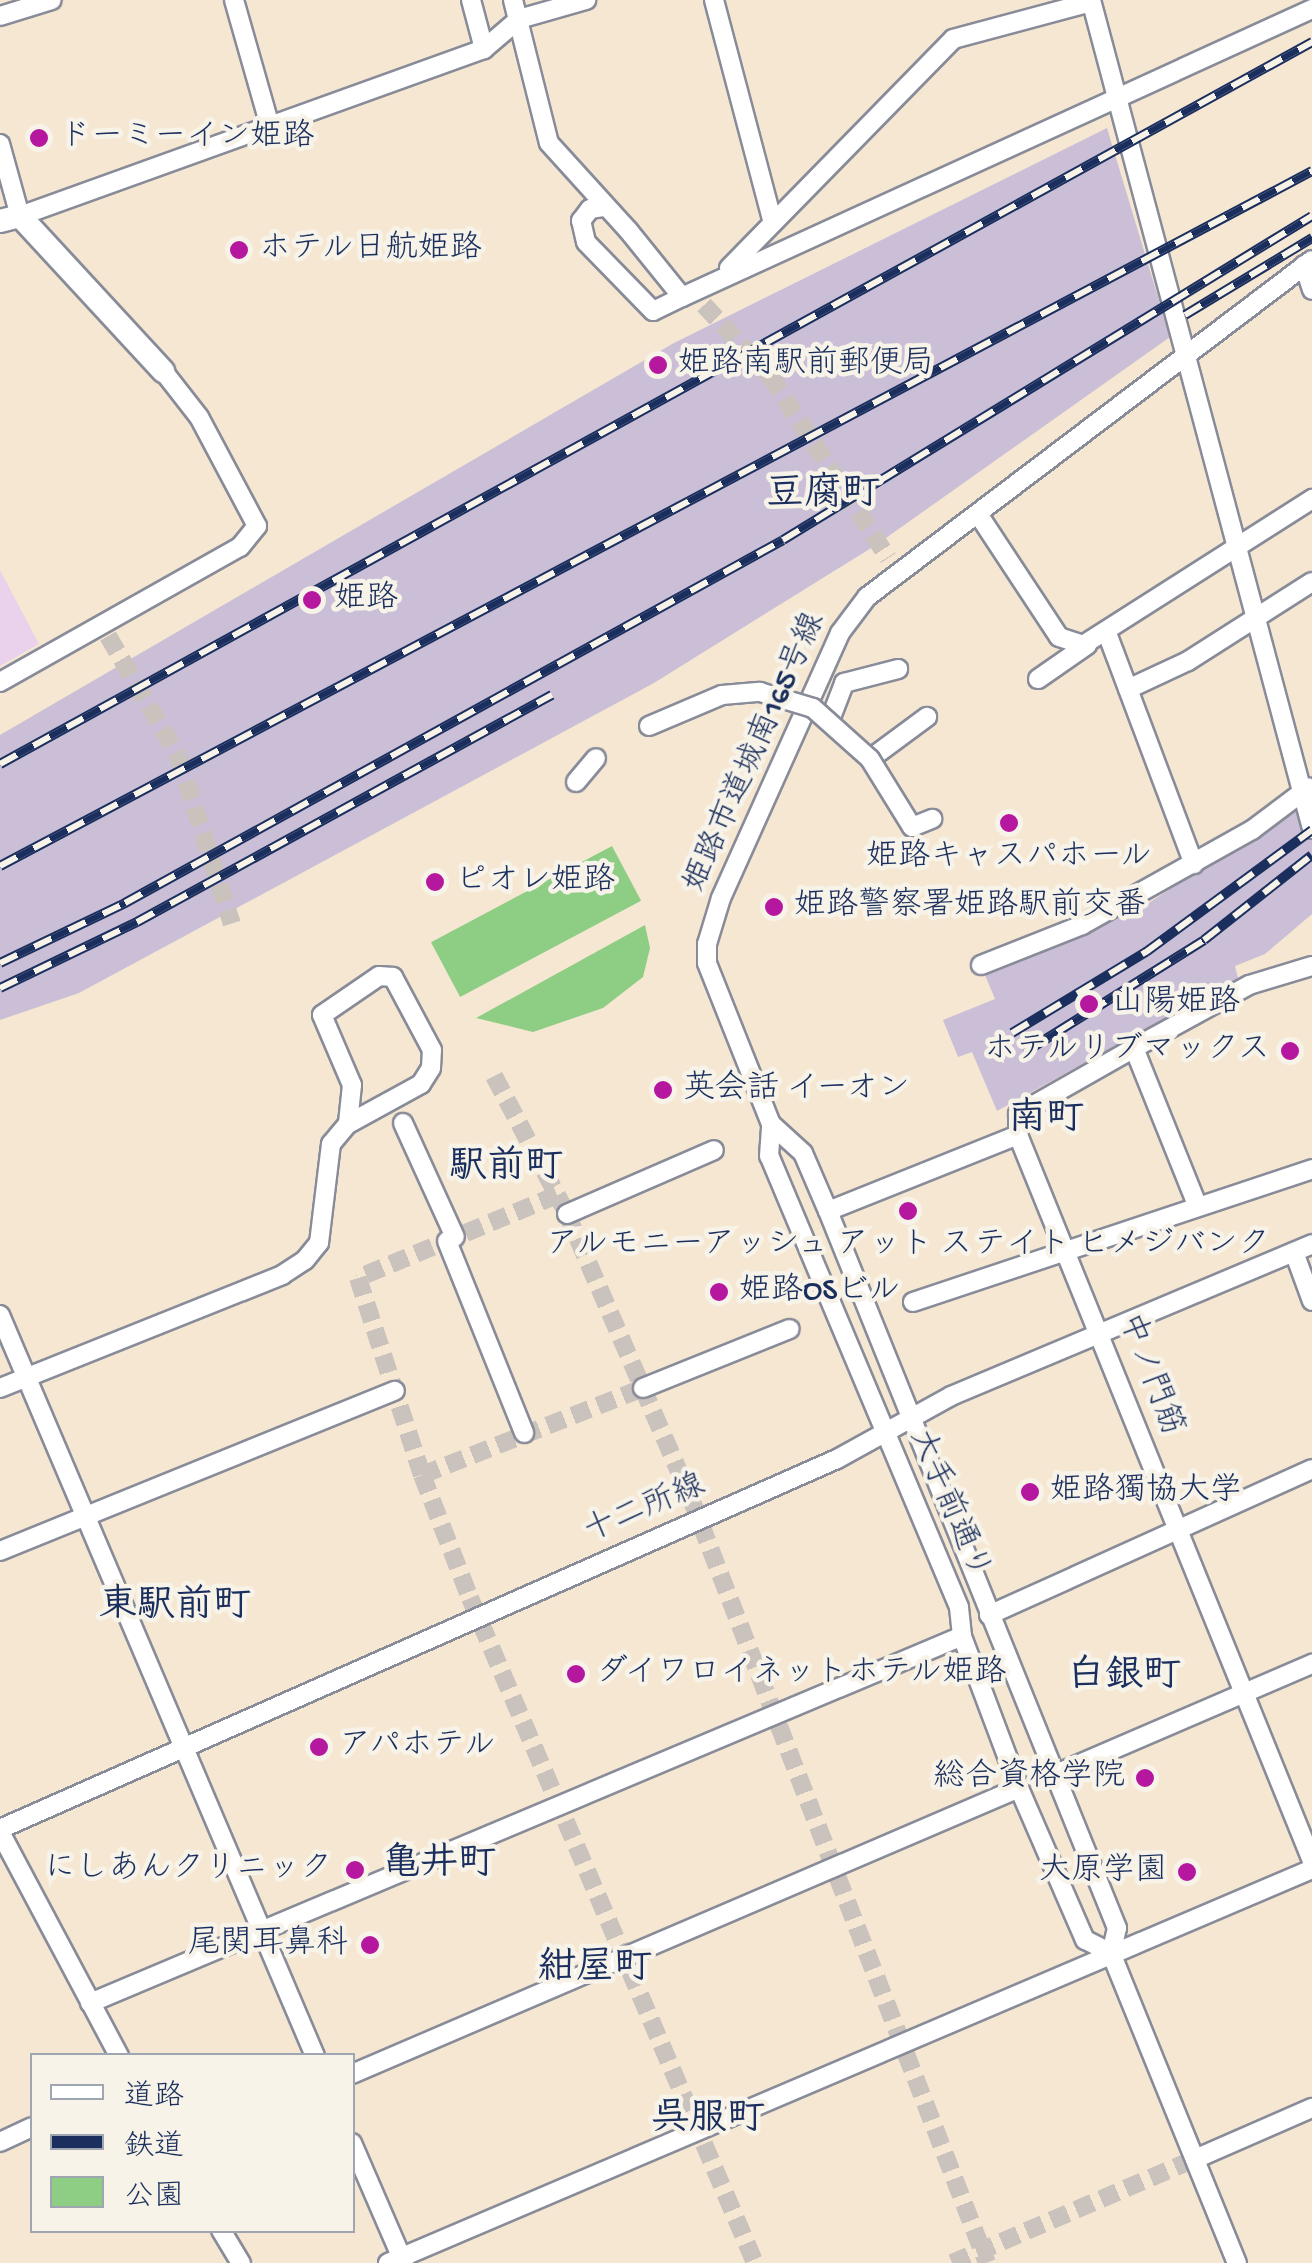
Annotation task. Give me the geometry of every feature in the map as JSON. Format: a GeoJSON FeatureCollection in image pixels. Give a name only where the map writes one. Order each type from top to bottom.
{"type":"FeatureCollection","features":[{"type":"Feature","properties":{"kind":"main road"},"geometry":{"type":"LineString","coordinates":[[10,219],[164,372]]}},
{"type":"Feature","properties":{"kind":"street"},"geometry":{"type":"LineString","coordinates":[[0,16],[52,0]]}},
{"type":"Feature","properties":{"kind":"street"},"geometry":{"type":"LineString","coordinates":[[234,0],[270,126]]}},
{"type":"Feature","properties":{"kind":"street"},"geometry":{"type":"LineString","coordinates":[[470,0],[484,49]]}},
{"type":"Feature","properties":{"kind":"street"},"geometry":{"type":"LineString","coordinates":[[513,0],[549,143],[682,297]]}},
{"type":"Feature","properties":{"kind":"street"},"geometry":{"type":"LineString","coordinates":[[0,144],[10,219],[484,49],[518,19],[586,0]]}},
{"type":"Feature","properties":{"kind":"street"},"geometry":{"type":"LineString","coordinates":[[714,0],[772,219]]}},
{"type":"Feature","properties":{"kind":"street"},"geometry":{"type":"LineString","coordinates":[[722,276],[772,219],[953,38],[1091,1],[1238,549],[1307,789],[1312,829]]}},
{"type":"Feature","properties":{"kind":"street"},"geometry":{"type":"LineString","coordinates":[[605,207],[590,209],[581,221],[586,242],[653,311],[722,276],[1118,102],[1312,10]]}},
{"type":"Feature","properties":{"kind":"street"},"geometry":{"type":"LineString","coordinates":[[1099,638],[1072,645],[1055,632],[978,514],[1185,350],[1308,262],[1312,290]]}},
{"type":"Feature","properties":{"kind":"street"},"geometry":{"type":"LineString","coordinates":[[0,682],[240,548],[257,526],[198,417],[164,372]]}},
{"type":"Feature","properties":{"kind":"street"},"geometry":{"type":"LineString","coordinates":[[1038,679],[1312,499]]}},
{"type":"Feature","properties":{"kind":"street","name":"姫路市道城南165号線"},"geometry":{"type":"LineString","coordinates":[[712,923],[856,608],[978,514]]}},
{"type":"Feature","properties":{"kind":"street"},"geometry":{"type":"LineString","coordinates":[[1128,689],[1188,661],[1312,582]]}},
{"type":"Feature","properties":{"kind":"street"},"geometry":{"type":"LineString","coordinates":[[1099,638],[1128,689],[1194,864]]}},
{"type":"Feature","properties":{"kind":"street"},"geometry":{"type":"LineString","coordinates":[[830,720],[844,683],[898,668]]}},
{"type":"Feature","properties":{"kind":"street"},"geometry":{"type":"LineString","coordinates":[[649,726],[719,687],[760,692],[830,720],[870,758],[912,826],[932,819]]}},
{"type":"Feature","properties":{"kind":"street"},"geometry":{"type":"LineString","coordinates":[[870,758],[927,717]]}},
{"type":"Feature","properties":{"kind":"street"},"geometry":{"type":"LineString","coordinates":[[576,782],[596,758]]}},
{"type":"Feature","properties":{"kind":"street"},"geometry":{"type":"LineString","coordinates":[[981,965],[1082,926],[1194,864],[1307,789]]}},
{"type":"Feature","properties":{"kind":"street","name":"大手前通り"},"geometry":{"type":"LineString","coordinates":[[712,923],[707,963],[771,1124],[803,1154],[912,1416],[1117,1928],[1111,1953],[1236,2263]]}},
{"type":"Feature","properties":{"kind":"street"},"geometry":{"type":"LineString","coordinates":[[828,1211],[1018,1135],[1018,1114],[1248,984],[1312,966]]}},
{"type":"Feature","properties":{"kind":"street"},"geometry":{"type":"LineString","coordinates":[[0,1388],[296,1267],[319,1242],[325,1159],[348,1124],[352,1085],[322,1015],[379,976],[393,978],[432,1050],[431,1068],[421,1084],[348,1124]]}},
{"type":"Feature","properties":{"kind":"street"},"geometry":{"type":"LineString","coordinates":[[1134,1048],[1196,1205]]}},
{"type":"Feature","properties":{"kind":"street"},"geometry":{"type":"LineString","coordinates":[[403,1124],[524,1432]]}},
{"type":"Feature","properties":{"kind":"street","name":"大手前通り"},"geometry":{"type":"LineString","coordinates":[[771,1124],[769,1156],[959,1607],[962,1636],[1019,1788],[1084,1940],[1111,1953]]}},
{"type":"Feature","properties":{"kind":"street","name":"中ノ門筋"},"geometry":{"type":"LineString","coordinates":[[1018,1135],[1312,1861]]}},
{"type":"Feature","properties":{"kind":"street"},"geometry":{"type":"LineString","coordinates":[[567,1214],[714,1150]]}},
{"type":"Feature","properties":{"kind":"street"},"geometry":{"type":"LineString","coordinates":[[912,1302],[1312,1169]]}},
{"type":"Feature","properties":{"kind":"street","name":"十二所線"},"geometry":{"type":"LineString","coordinates":[[0,1830],[837,1459],[912,1416],[1312,1244]]}},
{"type":"Feature","properties":{"kind":"street"},"geometry":{"type":"LineString","coordinates":[[1294,1252],[1312,1301]]}},
{"type":"Feature","properties":{"kind":"street"},"geometry":{"type":"LineString","coordinates":[[0,1315],[314,2053]]}},
{"type":"Feature","properties":{"kind":"street"},"geometry":{"type":"LineString","coordinates":[[643,1388],[790,1329]]}},
{"type":"Feature","properties":{"kind":"street"},"geometry":{"type":"LineString","coordinates":[[0,1550],[395,1392]]}},
{"type":"Feature","properties":{"kind":"street"},"geometry":{"type":"LineString","coordinates":[[989,1615],[1312,1469]]}},
{"type":"Feature","properties":{"kind":"street"},"geometry":{"type":"LineString","coordinates":[[90,2002],[962,1636]]}},
{"type":"Feature","properties":{"kind":"street"},"geometry":{"type":"LineString","coordinates":[[1056,1774],[1312,1664]]}},
{"type":"Feature","properties":{"kind":"street"},"geometry":{"type":"LineString","coordinates":[[355,2073],[1019,1788]]}},
{"type":"Feature","properties":{"kind":"street"},"geometry":{"type":"LineString","coordinates":[[0,1830],[117,2053]]}},
{"type":"Feature","properties":{"kind":"street"},"geometry":{"type":"LineString","coordinates":[[355,2151],[398,2261],[1312,1868]]}},
{"type":"Feature","properties":{"kind":"street"},"geometry":{"type":"LineString","coordinates":[[1194,2159],[1312,2108]]}},
{"type":"Feature","properties":{"kind":"street"},"geometry":{"type":"LineString","coordinates":[[0,2142],[30,2128]]}},
{"type":"Feature","properties":{"kind":"street"},"geometry":{"type":"LineString","coordinates":[[223,2233],[240,2263]]}},
{"type":"Feature","properties":{"kind":"shaded area"},"geometry":{"type":"Polygon","coordinates":[[[1107,128],[1170,337],[876,545],[654,683],[79,993],[0,1020],[0,735],[674,343],[1107,128]]]}},
{"type":"Feature","properties":{"kind":"shaded area"},"geometry":{"type":"Polygon","coordinates":[[[0,570],[39,644],[0,666],[0,570]]]}},
{"type":"Feature","properties":{"kind":"shaded area"},"geometry":{"type":"Polygon","coordinates":[[[1312,797],[1312,914],[1265,954],[1235,966],[1238,978],[997,1111],[972,1052],[958,1057],[943,1020],[995,999],[985,975],[1144,906],[1312,797]]]}},
{"type":"Feature","properties":{"kind":"green space"},"geometry":{"type":"Polygon","coordinates":[[[612,846],[641,901],[460,997],[431,942],[612,846]]]}},
{"type":"Feature","properties":{"kind":"green space"},"geometry":{"type":"Polygon","coordinates":[[[645,925],[650,948],[643,977],[603,1008],[533,1032],[476,1018],[645,925]]]}},
{"type":"Feature","properties":{"kind":"tunnel"},"geometry":{"type":"LineString","coordinates":[[704,305],[770,376],[888,558]]}},
{"type":"Feature","properties":{"kind":"tunnel"},"geometry":{"type":"LineString","coordinates":[[108,636],[178,756],[232,924]]}},
{"type":"Feature","properties":{"kind":"tunnel"},"geometry":{"type":"LineString","coordinates":[[494,1076],[567,1214],[691,1499],[987,2263]]}},
{"type":"Feature","properties":{"kind":"tunnel"},"geometry":{"type":"LineString","coordinates":[[557,1195],[358,1278],[422,1475],[470,1598],[755,2263]]}},
{"type":"Feature","properties":{"kind":"tunnel"},"geometry":{"type":"LineString","coordinates":[[422,1475],[643,1388]]}},
{"type":"Feature","properties":{"kind":"tunnel"},"geometry":{"type":"LineString","coordinates":[[952,2263],[1195,2159]]}},
{"type":"Feature","properties":{"kind":"railway"},"geometry":{"type":"LineString","coordinates":[[0,764],[1312,42]]}},
{"type":"Feature","properties":{"kind":"railway"},"geometry":{"type":"LineString","coordinates":[[0,866],[1312,171]]}},
{"type":"Feature","properties":{"kind":"railway"},"geometry":{"type":"LineString","coordinates":[[0,963],[125,903],[783,540],[1312,216]]}},
{"type":"Feature","properties":{"kind":"railway"},"geometry":{"type":"LineString","coordinates":[[1185,315],[1312,238]]}},
{"type":"Feature","properties":{"kind":"railway"},"geometry":{"type":"LineString","coordinates":[[0,988],[137,922],[552,695]]}},
{"type":"Feature","properties":{"kind":"railway"},"geometry":{"type":"LineString","coordinates":[[1012,1033],[1146,952],[1312,830]]}},
{"type":"Feature","properties":{"kind":"railway"},"geometry":{"type":"LineString","coordinates":[[1025,1052],[1204,940],[1312,855]]}},
{"type":"Feature","properties":{"kind":"place","name":"ドーミーイン姫路"},"geometry":{"type":"Point","coordinates":[39,138]}},
{"type":"Feature","properties":{"kind":"place","name":"ホテル日航姫路"},"geometry":{"type":"Point","coordinates":[239,250]}},
{"type":"Feature","properties":{"kind":"place","name":"姫路南駅前郵便局"},"geometry":{"type":"Point","coordinates":[658,365]}},
{"type":"Feature","properties":{"kind":"place","name":"姫路"},"geometry":{"type":"Point","coordinates":[312,600]}},
{"type":"Feature","properties":{"kind":"place","name":"姫路キャスパホール"},"geometry":{"type":"Point","coordinates":[1009,823]}},
{"type":"Feature","properties":{"kind":"place","name":"ピオレ姫路"},"geometry":{"type":"Point","coordinates":[435,882]}},
{"type":"Feature","properties":{"kind":"place","name":"姫路警察署姫路駅前交番"},"geometry":{"type":"Point","coordinates":[774,907]}},
{"type":"Feature","properties":{"kind":"place","name":"山陽姫路"},"geometry":{"type":"Point","coordinates":[1089,1004]}},
{"type":"Feature","properties":{"kind":"place","name":"ホテルリブマックス"},"geometry":{"type":"Point","coordinates":[1290,1051]}},
{"type":"Feature","properties":{"kind":"place","name":"英会話 イーオン"},"geometry":{"type":"Point","coordinates":[663,1090]}},
{"type":"Feature","properties":{"kind":"place","name":"アルモニーアッシュ アット ステイト ヒメジバンク"},"geometry":{"type":"Point","coordinates":[908,1211]}},
{"type":"Feature","properties":{"kind":"place","name":"姫路OSビル"},"geometry":{"type":"Point","coordinates":[719,1292]}},
{"type":"Feature","properties":{"kind":"place","name":"姫路獨協大学"},"geometry":{"type":"Point","coordinates":[1030,1492]}},
{"type":"Feature","properties":{"kind":"place","name":"ダイワロイネットホテル姫路"},"geometry":{"type":"Point","coordinates":[576,1674]}},
{"type":"Feature","properties":{"kind":"place","name":"アパホテル"},"geometry":{"type":"Point","coordinates":[319,1747]}},
{"type":"Feature","properties":{"kind":"place","name":"総合資格学院"},"geometry":{"type":"Point","coordinates":[1145,1778]}},
{"type":"Feature","properties":{"kind":"place","name":"にしあんクリニック"},"geometry":{"type":"Point","coordinates":[355,1870]}},
{"type":"Feature","properties":{"kind":"place","name":"大原学園"},"geometry":{"type":"Point","coordinates":[1187,1872]}},
{"type":"Feature","properties":{"kind":"place","name":"尾関耳鼻科"},"geometry":{"type":"Point","coordinates":[370,1945]}},
{"type":"Feature","properties":{"kind":"district","name":"豆腐町"},"geometry":{"type":"Point","coordinates":[823,497]}},
{"type":"Feature","properties":{"kind":"district","name":"南町"},"geometry":{"type":"Point","coordinates":[1046,1122]}},
{"type":"Feature","properties":{"kind":"district","name":"駅前町"},"geometry":{"type":"Point","coordinates":[506,1170]}},
{"type":"Feature","properties":{"kind":"district","name":"東駅前町"},"geometry":{"type":"Point","coordinates":[175,1609]}},
{"type":"Feature","properties":{"kind":"district","name":"白銀町"},"geometry":{"type":"Point","coordinates":[1124,1679]}},
{"type":"Feature","properties":{"kind":"district","name":"亀井町"},"geometry":{"type":"Point","coordinates":[439,1867]}},
{"type":"Feature","properties":{"kind":"district","name":"紺屋町"},"geometry":{"type":"Point","coordinates":[595,1971]}},
{"type":"Feature","properties":{"kind":"district","name":"呉服町"},"geometry":{"type":"Point","coordinates":[708,2122]}}]}
